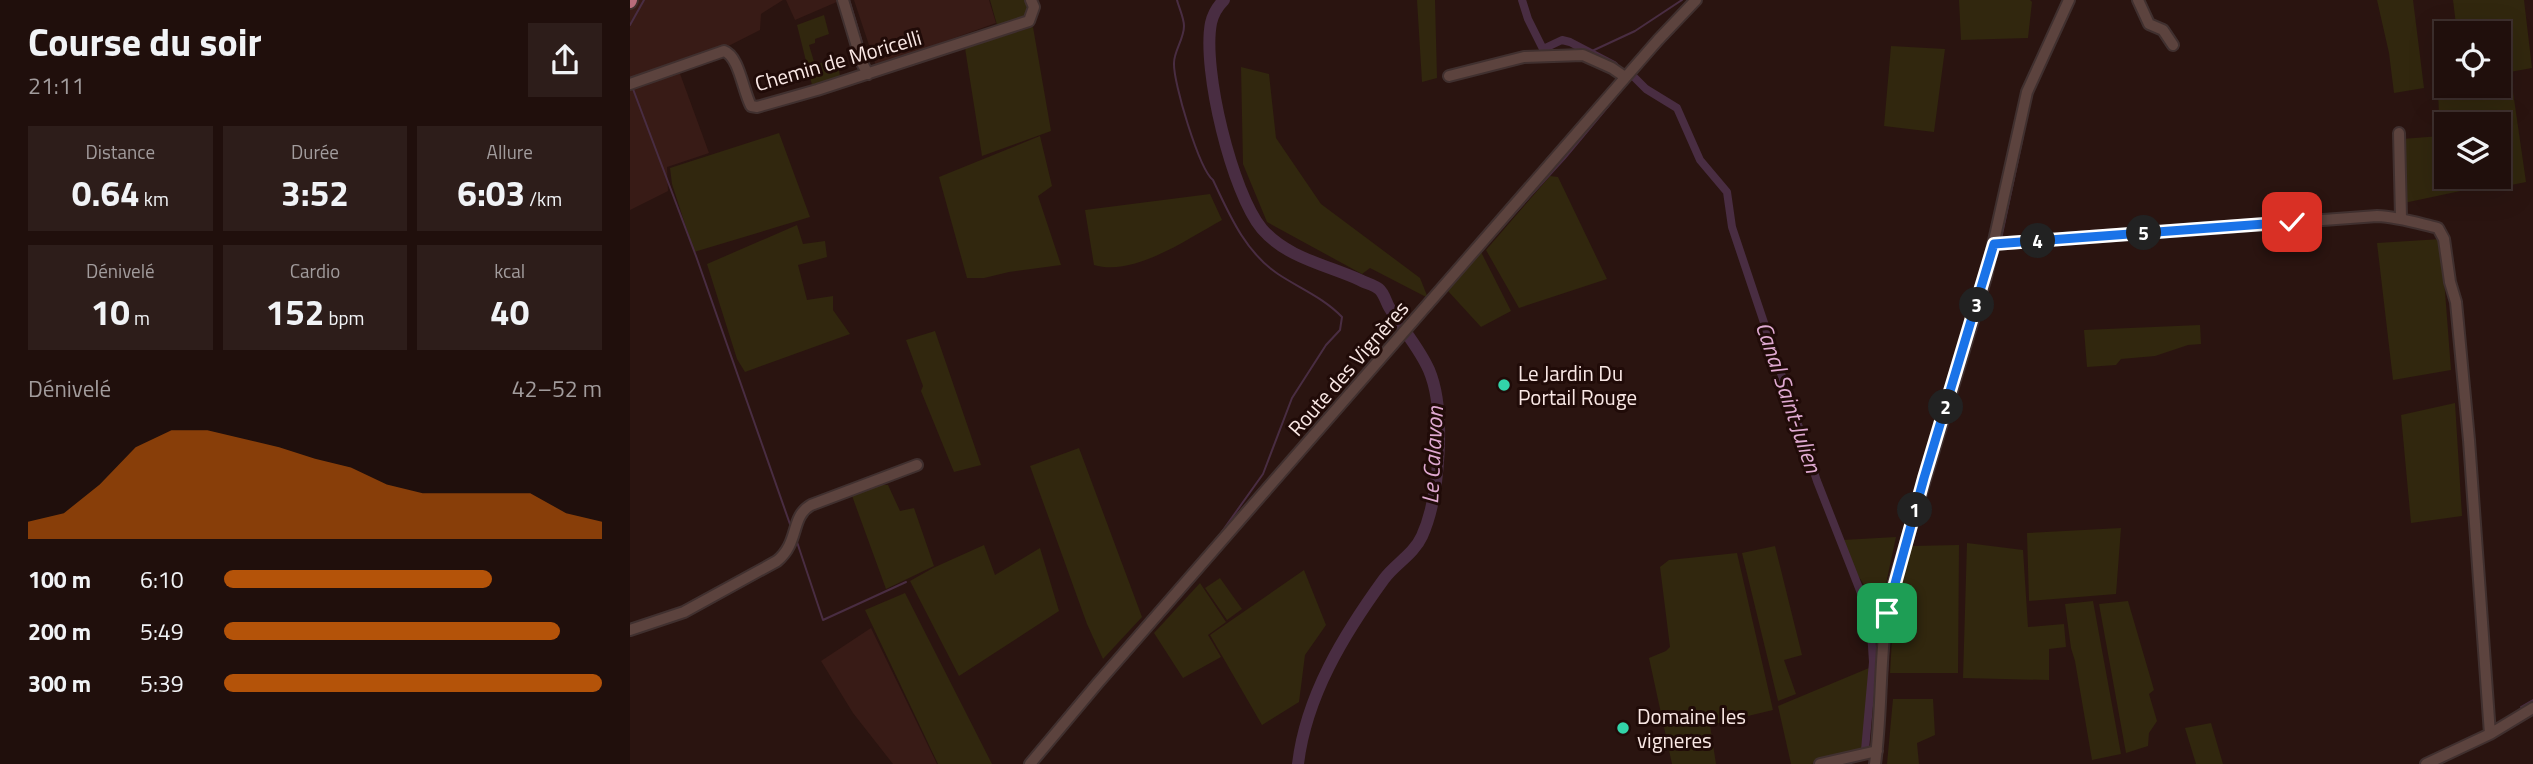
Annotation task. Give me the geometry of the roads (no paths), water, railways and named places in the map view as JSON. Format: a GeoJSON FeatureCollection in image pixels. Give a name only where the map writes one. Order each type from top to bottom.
{"type":"FeatureCollection","features":[{"type":"Feature","properties":{"kind":"street"},"geometry":{"type":"LineString","coordinates":[[843,0],[862,63],[868,74]]}},
{"type":"Feature","properties":{"kind":"street","name":"Chemin de Moricelli"},"geometry":{"type":"LineString","coordinates":[[630,84],[724,51],[733,57],[747,99],[751,106],[757,107],[1029,21],[1034,7],[1031,0]]}},
{"type":"Feature","properties":{"kind":"street","name":"Route des Vignères"},"geometry":{"type":"LineString","coordinates":[[1030,764],[1628,74],[1696,0]]}},
{"type":"Feature","properties":{"kind":"street"},"geometry":{"type":"LineString","coordinates":[[1875,764],[1887,613],[1994,244],[2027,92],[2069,0]]}},
{"type":"Feature","properties":{"kind":"street"},"geometry":{"type":"LineString","coordinates":[[2138,0],[2149,24],[2163,30],[2173,45]]}},
{"type":"Feature","properties":{"kind":"street"},"geometry":{"type":"LineString","coordinates":[[1449,76],[1524,57],[1583,55],[1628,74]]}},
{"type":"Feature","properties":{"kind":"street"},"geometry":{"type":"LineString","coordinates":[[2399,133],[2401,217]]}},
{"type":"Feature","properties":{"kind":"street"},"geometry":{"type":"LineString","coordinates":[[1994,244],[2377,216],[2401,217],[2406,221],[2438,229],[2442,233],[2456,302],[2469,440],[2490,734]]}},
{"type":"Feature","properties":{"kind":"street"},"geometry":{"type":"LineString","coordinates":[[630,630],[684,612],[777,561],[791,544],[799,514],[811,505],[917,465]]}},
{"type":"Feature","properties":{"kind":"street"},"geometry":{"type":"LineString","coordinates":[[2426,764],[2490,734],[2533,708]]}},
{"type":"Feature","properties":{"kind":"street"},"geometry":{"type":"LineString","coordinates":[[1821,764],[1877,751]]}},
{"type":"Feature","properties":{"kind":"waterway"},"geometry":{"type":"LineString","coordinates":[[630,25],[644,0]]}},
{"type":"Feature","properties":{"kind":"waterway"},"geometry":{"type":"LineString","coordinates":[[849,0],[867,59]]}},
{"type":"Feature","properties":{"kind":"waterway"},"geometry":{"type":"LineString","coordinates":[[1177,0],[1184,26],[1174,58],[1175,73],[1188,124],[1207,173],[1239,232],[1256,255],[1278,274],[1319,299],[1342,317],[1340,330],[1326,345],[1292,398],[1263,474],[1216,540]]}},
{"type":"Feature","properties":{"kind":"waterway","name":"Le Calavon"},"geometry":{"type":"LineString","coordinates":[[1224,0],[1211,23],[1211,70],[1230,160],[1251,212],[1262,229],[1283,247],[1381,291],[1429,370],[1438,407],[1437,476],[1422,536],[1384,579],[1341,644],[1309,714],[1298,764]]}},
{"type":"Feature","properties":{"kind":"waterway","name":"Canal Saint-Julien"},"geometry":{"type":"LineString","coordinates":[[1522,0],[1543,49],[1562,40],[1614,65]]}},
{"type":"Feature","properties":{"kind":"waterway"},"geometry":{"type":"LineString","coordinates":[[1592,51],[1635,31],[1682,0]]}},
{"type":"Feature","properties":{"kind":"waterway"},"geometry":{"type":"LineString","coordinates":[[1649,58],[1674,31]]}},
{"type":"Feature","properties":{"kind":"waterway","name":"Canal Saint-Julien"},"geometry":{"type":"LineString","coordinates":[[1633,76],[1646,89],[1677,108],[1700,160],[1727,192],[1732,227],[1817,481],[1870,616],[1873,662],[1865,750]]}},
{"type":"Feature","properties":{"kind":"waterway"},"geometry":{"type":"LineString","coordinates":[[633,89],[696,256],[791,527]]}},
{"type":"Feature","properties":{"kind":"waterway"},"geometry":{"type":"LineString","coordinates":[[2028,110],[2033,91]]}},
{"type":"Feature","properties":{"kind":"waterway"},"geometry":{"type":"LineString","coordinates":[[1495,235],[1616,97]]}},
{"type":"Feature","properties":{"kind":"waterway"},"geometry":{"type":"LineString","coordinates":[[2001,239],[2023,136]]}},
{"type":"Feature","properties":{"kind":"waterway"},"geometry":{"type":"LineString","coordinates":[[1994,264],[1999,249]]}},
{"type":"Feature","properties":{"kind":"waterway"},"geometry":{"type":"LineString","coordinates":[[797,542],[823,620],[906,582]]}},
{"type":"Feature","properties":{"kind":"waterway"},"geometry":{"type":"LineString","coordinates":[[1886,690],[1889,639]]}},
{"type":"Feature","properties":{"kind":"waterway"},"geometry":{"type":"LineString","coordinates":[[1049,733],[1083,692]]}},
{"type":"Feature","properties":{"kind":"waterway"},"geometry":{"type":"LineString","coordinates":[[2521,707],[2533,700]]}},
{"type":"Feature","properties":{"kind":"waterway"},"geometry":{"type":"LineString","coordinates":[[2495,737],[2533,714]]}},
{"type":"Feature","properties":{"kind":"waterway"},"geometry":{"type":"LineString","coordinates":[[1880,763],[1882,751]]}},
{"type":"Feature","properties":{"kind":"place","name":"Le Jardin Du Portail Rouge"},"geometry":{"type":"Point","coordinates":[1504,385]}},
{"type":"Feature","properties":{"kind":"place","name":"Domaine les vigneres"},"geometry":{"type":"Point","coordinates":[1623,728]}}]}
